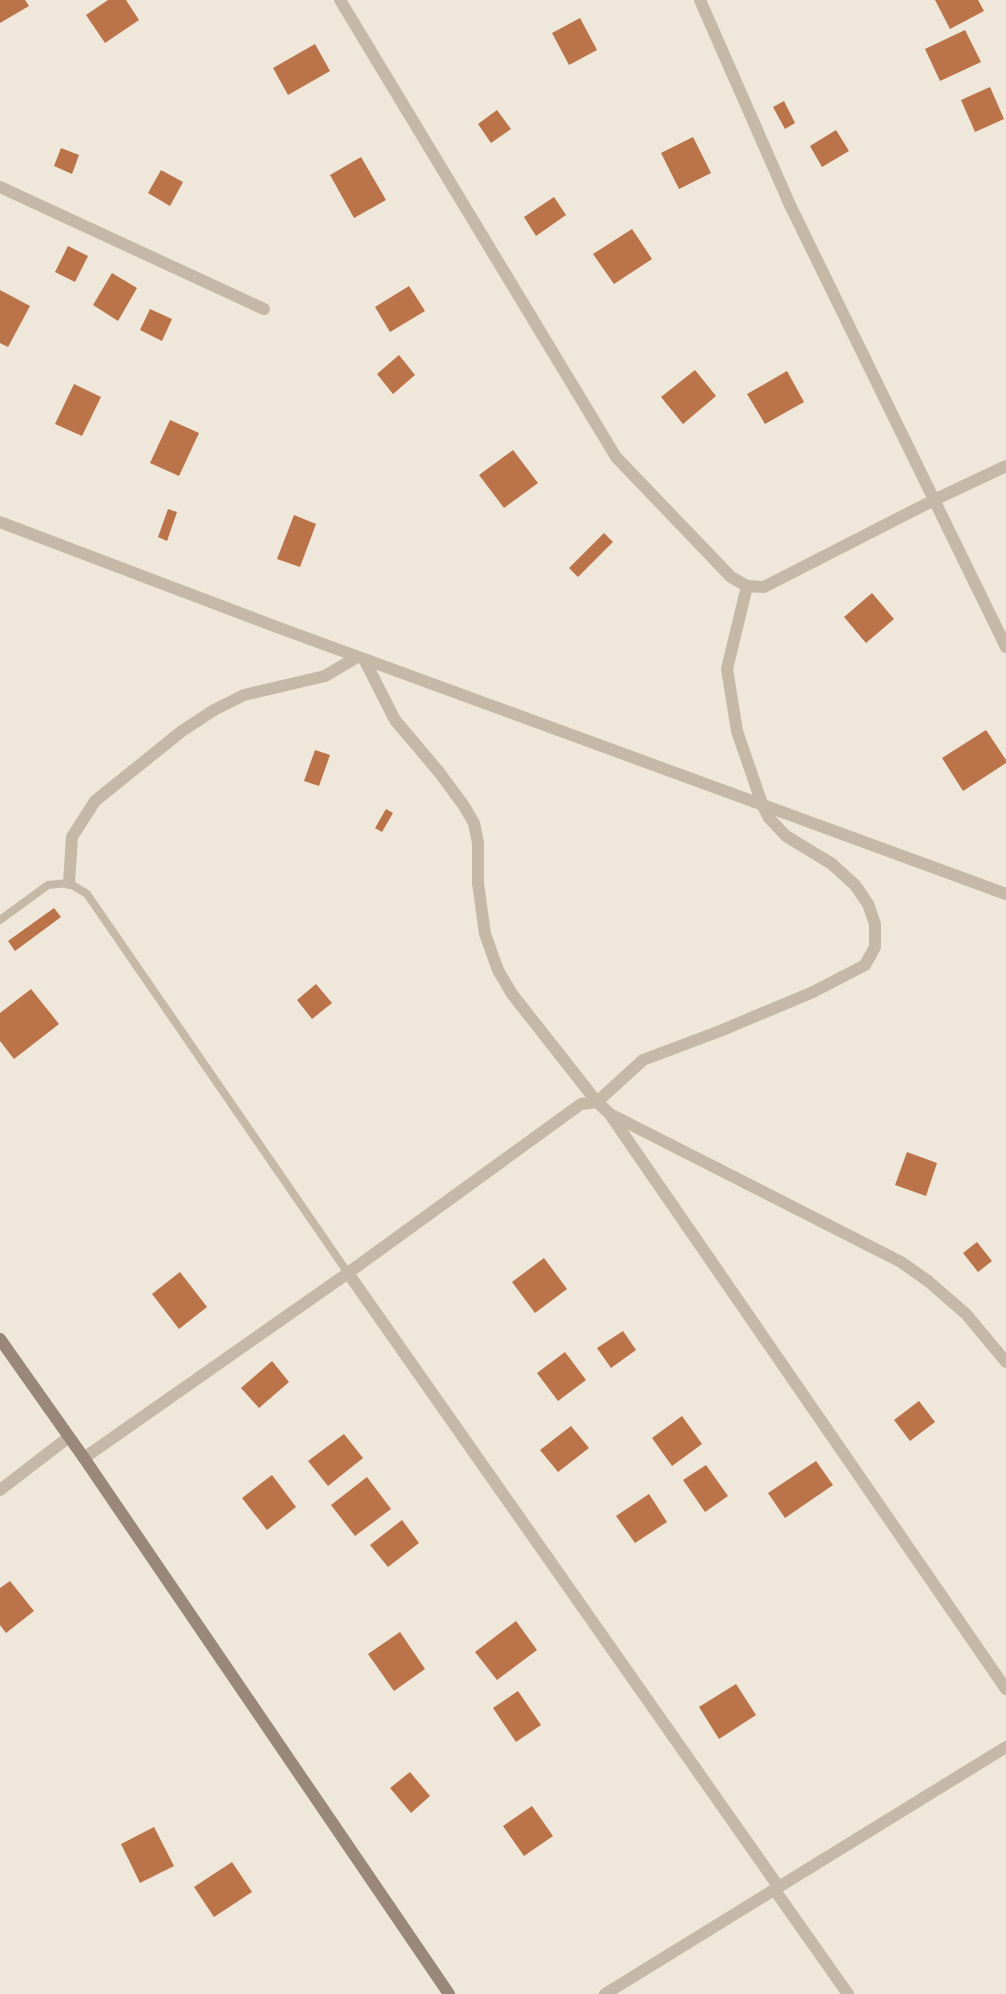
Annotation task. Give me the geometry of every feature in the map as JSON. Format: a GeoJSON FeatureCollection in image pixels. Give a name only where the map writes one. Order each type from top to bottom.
{"type":"FeatureCollection","features":[{"type":"Feature","properties":{"kind":"street"},"geometry":{"type":"LineString","coordinates":[[340,0],[616,456],[731,577],[747,586],[764,587],[934,500],[1006,466]]}},
{"type":"Feature","properties":{"kind":"street"},"geometry":{"type":"LineString","coordinates":[[700,0],[790,205],[1006,647]]}},
{"type":"Feature","properties":{"kind":"street"},"geometry":{"type":"LineString","coordinates":[[0,187],[264,309]]}},
{"type":"Feature","properties":{"kind":"street"},"geometry":{"type":"LineString","coordinates":[[0,522],[360,658],[1006,894]]}},
{"type":"Feature","properties":{"kind":"street"},"geometry":{"type":"LineString","coordinates":[[84,1458],[348,1273],[581,1104],[597,1102],[643,1060],[720,1032],[813,992],[866,965],[876,947],[875,924],[868,904],[855,885],[832,864],[786,836],[769,818],[762,804],[737,731],[727,669],[747,586]]}},
{"type":"Feature","properties":{"kind":"street"},"geometry":{"type":"LineString","coordinates":[[69,883],[72,837],[96,800],[182,731],[214,710],[244,695],[326,676],[360,658]]}},
{"type":"Feature","properties":{"kind":"street"},"geometry":{"type":"LineString","coordinates":[[360,658],[395,720],[439,772],[474,823],[478,843],[478,883],[485,934],[498,970],[512,994],[597,1102],[609,1113],[1006,1689]]}},
{"type":"Feature","properties":{"kind":"street"},"geometry":{"type":"LineString","coordinates":[[609,1113],[901,1262],[928,1281],[966,1314],[1006,1362]]}},
{"type":"Feature","properties":{"kind":"street"},"geometry":{"type":"LineString","coordinates":[[348,1273],[848,1994]]}},
{"type":"Feature","properties":{"kind":"street"},"geometry":{"type":"LineString","coordinates":[[0,1339],[84,1458],[449,1994]]}},
{"type":"Feature","properties":{"kind":"street"},"geometry":{"type":"LineString","coordinates":[[0,1490],[69,1437]]}},
{"type":"Feature","properties":{"kind":"street"},"geometry":{"type":"LineString","coordinates":[[605,1994],[1006,1747]]}},
{"type":"Feature","properties":{"kind":"lane"},"geometry":{"type":"LineString","coordinates":[[0,920],[48,885],[69,883],[87,894],[348,1273]]}},
{"type":"Feature","properties":{"kind":"building"},"geometry":{"type":"Polygon","coordinates":[[[0,0],[25,0],[29,6],[0,23],[0,0]]]}},
{"type":"Feature","properties":{"kind":"building"},"geometry":{"type":"Polygon","coordinates":[[[108,0],[126,0],[139,20],[105,43],[86,15],[108,0]]]}},
{"type":"Feature","properties":{"kind":"building"},"geometry":{"type":"Polygon","coordinates":[[[935,0],[978,0],[984,11],[950,29],[935,0]]]}},
{"type":"Feature","properties":{"kind":"building"},"geometry":{"type":"Polygon","coordinates":[[[580,18],[597,50],[569,65],[552,33],[580,18]]]}},
{"type":"Feature","properties":{"kind":"building"},"geometry":{"type":"Polygon","coordinates":[[[965,30],[981,62],[940,81],[925,49],[965,30]]]}},
{"type":"Feature","properties":{"kind":"building"},"geometry":{"type":"Polygon","coordinates":[[[315,44],[330,71],[288,95],[273,68],[315,44]]]}},
{"type":"Feature","properties":{"kind":"building"},"geometry":{"type":"Polygon","coordinates":[[[990,87],[1004,119],[975,132],[961,100],[990,87]]]}},
{"type":"Feature","properties":{"kind":"building"},"geometry":{"type":"Polygon","coordinates":[[[784,101],[795,123],[785,129],[773,107],[784,101]]]}},
{"type":"Feature","properties":{"kind":"building"},"geometry":{"type":"Polygon","coordinates":[[[497,110],[511,129],[491,143],[478,124],[497,110]]]}},
{"type":"Feature","properties":{"kind":"building"},"geometry":{"type":"Polygon","coordinates":[[[836,130],[849,151],[822,167],[810,146],[836,130]]]}},
{"type":"Feature","properties":{"kind":"building"},"geometry":{"type":"Polygon","coordinates":[[[693,137],[711,173],[679,189],[661,153],[693,137]]]}},
{"type":"Feature","properties":{"kind":"building"},"geometry":{"type":"Polygon","coordinates":[[[61,148],[79,155],[72,174],[54,166],[61,148]]]}},
{"type":"Feature","properties":{"kind":"building"},"geometry":{"type":"Polygon","coordinates":[[[361,157],[386,200],[354,218],[330,175],[361,157]]]}},
{"type":"Feature","properties":{"kind":"building"},"geometry":{"type":"Polygon","coordinates":[[[161,170],[183,182],[170,206],[148,193],[161,170]]]}},
{"type":"Feature","properties":{"kind":"building"},"geometry":{"type":"Polygon","coordinates":[[[554,197],[566,215],[536,236],[524,217],[554,197]]]}},
{"type":"Feature","properties":{"kind":"building"},"geometry":{"type":"Polygon","coordinates":[[[632,229],[652,259],[614,284],[593,254],[632,229]]]}},
{"type":"Feature","properties":{"kind":"building"},"geometry":{"type":"Polygon","coordinates":[[[68,246],[88,256],[75,282],[55,272],[68,246]]]}},
{"type":"Feature","properties":{"kind":"building"},"geometry":{"type":"Polygon","coordinates":[[[112,273],[137,288],[118,321],[93,305],[112,273]]]}},
{"type":"Feature","properties":{"kind":"building"},"geometry":{"type":"Polygon","coordinates":[[[409,286],[425,311],[390,332],[375,307],[409,286]]]}},
{"type":"Feature","properties":{"kind":"building"},"geometry":{"type":"Polygon","coordinates":[[[0,290],[30,306],[8,347],[0,343],[0,290]]]}},
{"type":"Feature","properties":{"kind":"building"},"geometry":{"type":"Polygon","coordinates":[[[150,309],[172,319],[162,341],[140,330],[150,309]]]}},
{"type":"Feature","properties":{"kind":"building"},"geometry":{"type":"Polygon","coordinates":[[[399,355],[415,375],[393,394],[377,374],[399,355]]]}},
{"type":"Feature","properties":{"kind":"building"},"geometry":{"type":"Polygon","coordinates":[[[695,370],[716,396],[683,424],[661,397],[695,370]]]}},
{"type":"Feature","properties":{"kind":"building"},"geometry":{"type":"Polygon","coordinates":[[[787,371],[804,402],[765,424],[747,394],[787,371]]]}},
{"type":"Feature","properties":{"kind":"building"},"geometry":{"type":"Polygon","coordinates":[[[74,384],[101,397],[82,436],[55,424],[74,384]]]}},
{"type":"Feature","properties":{"kind":"building"},"geometry":{"type":"Polygon","coordinates":[[[170,420],[199,433],[179,476],[150,463],[170,420]]]}},
{"type":"Feature","properties":{"kind":"building"},"geometry":{"type":"Polygon","coordinates":[[[513,450],[538,483],[504,508],[479,475],[513,450]]]}},
{"type":"Feature","properties":{"kind":"building"},"geometry":{"type":"Polygon","coordinates":[[[168,509],[177,512],[167,541],[158,537],[168,509]]]}},
{"type":"Feature","properties":{"kind":"building"},"geometry":{"type":"Polygon","coordinates":[[[294,515],[316,524],[300,567],[277,559],[294,515]]]}},
{"type":"Feature","properties":{"kind":"building"},"geometry":{"type":"Polygon","coordinates":[[[604,533],[613,542],[578,577],[569,568],[604,533]]]}},
{"type":"Feature","properties":{"kind":"building"},"geometry":{"type":"Polygon","coordinates":[[[872,593],[894,619],[866,643],[844,617],[872,593]]]}},
{"type":"Feature","properties":{"kind":"building"},"geometry":{"type":"Polygon","coordinates":[[[986,730],[1006,760],[1006,763],[963,791],[942,758],[986,730]]]}},
{"type":"Feature","properties":{"kind":"building"},"geometry":{"type":"Polygon","coordinates":[[[315,750],[330,755],[319,786],[304,781],[315,750]]]}},
{"type":"Feature","properties":{"kind":"building"},"geometry":{"type":"Polygon","coordinates":[[[386,809],[393,813],[382,832],[375,828],[386,809]]]}},
{"type":"Feature","properties":{"kind":"building"},"geometry":{"type":"Polygon","coordinates":[[[54,908],[61,917],[15,951],[8,941],[54,908]]]}},
{"type":"Feature","properties":{"kind":"building"},"geometry":{"type":"Polygon","coordinates":[[[316,984],[332,1003],[312,1019],[297,1000],[316,984]]]}},
{"type":"Feature","properties":{"kind":"building"},"geometry":{"type":"Polygon","coordinates":[[[31,989],[59,1024],[14,1059],[0,1041],[0,1013],[31,989]]]}},
{"type":"Feature","properties":{"kind":"building"},"geometry":{"type":"Polygon","coordinates":[[[907,1152],[937,1163],[926,1196],[895,1185],[907,1152]]]}},
{"type":"Feature","properties":{"kind":"building"},"geometry":{"type":"Polygon","coordinates":[[[977,1242],[992,1261],[978,1272],[963,1253],[977,1242]]]}},
{"type":"Feature","properties":{"kind":"building"},"geometry":{"type":"Polygon","coordinates":[[[544,1258],[567,1289],[535,1313],[512,1282],[544,1258]]]}},
{"type":"Feature","properties":{"kind":"building"},"geometry":{"type":"Polygon","coordinates":[[[180,1272],[207,1307],[179,1329],[152,1294],[180,1272]]]}},
{"type":"Feature","properties":{"kind":"building"},"geometry":{"type":"Polygon","coordinates":[[[623,1331],[636,1350],[611,1368],[597,1348],[623,1331]]]}},
{"type":"Feature","properties":{"kind":"building"},"geometry":{"type":"Polygon","coordinates":[[[565,1352],[586,1380],[558,1401],[537,1373],[565,1352]]]}},
{"type":"Feature","properties":{"kind":"building"},"geometry":{"type":"Polygon","coordinates":[[[272,1361],[289,1382],[259,1408],[241,1388],[272,1361]]]}},
{"type":"Feature","properties":{"kind":"building"},"geometry":{"type":"Polygon","coordinates":[[[919,1401],[935,1422],[910,1441],[894,1420],[919,1401]]]}},
{"type":"Feature","properties":{"kind":"building"},"geometry":{"type":"Polygon","coordinates":[[[682,1416],[702,1444],[672,1466],[652,1438],[682,1416]]]}},
{"type":"Feature","properties":{"kind":"building"},"geometry":{"type":"Polygon","coordinates":[[[571,1426],[589,1448],[558,1472],[540,1450],[571,1426]]]}},
{"type":"Feature","properties":{"kind":"building"},"geometry":{"type":"Polygon","coordinates":[[[344,1434],[363,1458],[328,1486],[308,1461],[344,1434]]]}},
{"type":"Feature","properties":{"kind":"building"},"geometry":{"type":"Polygon","coordinates":[[[816,1461],[833,1485],[785,1518],[768,1493],[816,1461]]]}},
{"type":"Feature","properties":{"kind":"building"},"geometry":{"type":"Polygon","coordinates":[[[706,1465],[728,1496],[705,1512],[683,1480],[706,1465]]]}},
{"type":"Feature","properties":{"kind":"building"},"geometry":{"type":"Polygon","coordinates":[[[272,1475],[296,1507],[267,1530],[242,1498],[272,1475]]]}},
{"type":"Feature","properties":{"kind":"building"},"geometry":{"type":"Polygon","coordinates":[[[367,1477],[391,1509],[355,1536],[331,1505],[367,1477]]]}},
{"type":"Feature","properties":{"kind":"building"},"geometry":{"type":"Polygon","coordinates":[[[649,1494],[667,1522],[635,1543],[616,1516],[649,1494]]]}},
{"type":"Feature","properties":{"kind":"building"},"geometry":{"type":"Polygon","coordinates":[[[402,1520],[419,1543],[388,1567],[370,1545],[402,1520]]]}},
{"type":"Feature","properties":{"kind":"building"},"geometry":{"type":"Polygon","coordinates":[[[10,1581],[34,1611],[6,1633],[0,1625],[0,1588],[10,1581]]]}},
{"type":"Feature","properties":{"kind":"building"},"geometry":{"type":"Polygon","coordinates":[[[516,1621],[537,1650],[497,1680],[475,1652],[516,1621]]]}},
{"type":"Feature","properties":{"kind":"building"},"geometry":{"type":"Polygon","coordinates":[[[400,1632],[425,1669],[394,1691],[368,1654],[400,1632]]]}},
{"type":"Feature","properties":{"kind":"building"},"geometry":{"type":"Polygon","coordinates":[[[736,1684],[756,1715],[719,1739],[699,1707],[736,1684]]]}},
{"type":"Feature","properties":{"kind":"building"},"geometry":{"type":"Polygon","coordinates":[[[518,1691],[541,1725],[516,1742],[493,1708],[518,1691]]]}},
{"type":"Feature","properties":{"kind":"building"},"geometry":{"type":"Polygon","coordinates":[[[410,1772],[430,1796],[411,1813],[390,1788],[410,1772]]]}},
{"type":"Feature","properties":{"kind":"building"},"geometry":{"type":"Polygon","coordinates":[[[532,1806],[553,1836],[524,1856],[503,1826],[532,1806]]]}},
{"type":"Feature","properties":{"kind":"building"},"geometry":{"type":"Polygon","coordinates":[[[154,1827],[174,1866],[140,1883],[121,1844],[154,1827]]]}},
{"type":"Feature","properties":{"kind":"building"},"geometry":{"type":"Polygon","coordinates":[[[232,1862],[252,1892],[214,1917],[194,1887],[232,1862]]]}}]}
